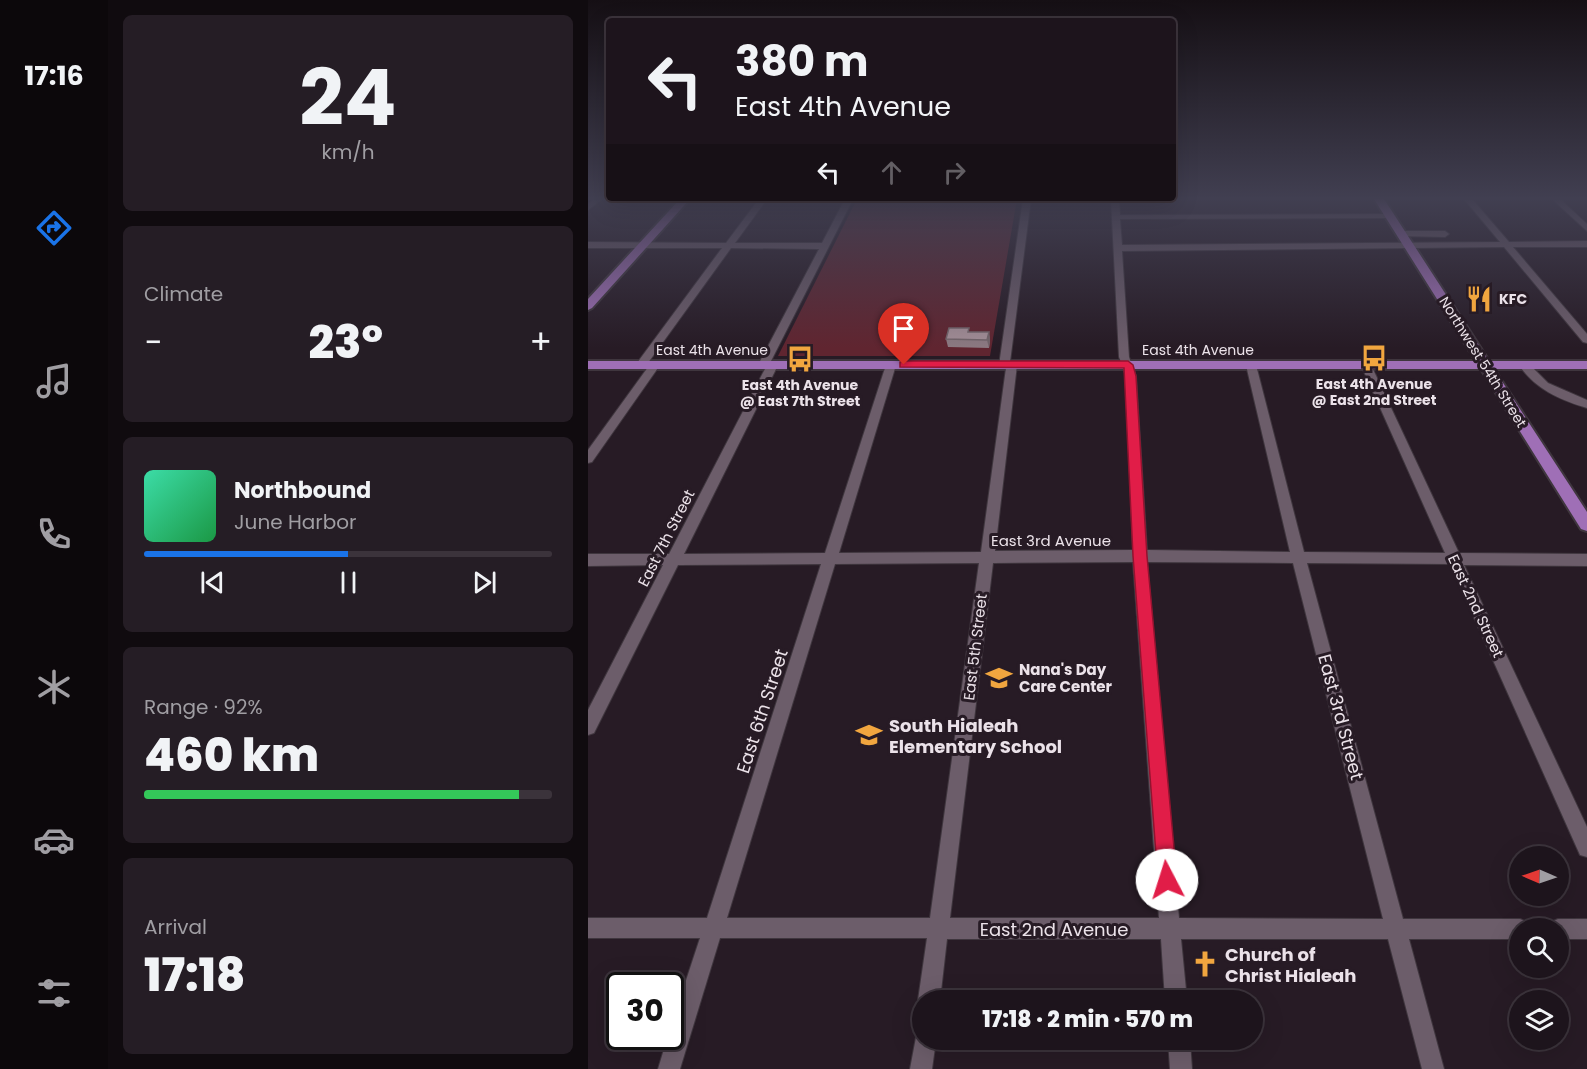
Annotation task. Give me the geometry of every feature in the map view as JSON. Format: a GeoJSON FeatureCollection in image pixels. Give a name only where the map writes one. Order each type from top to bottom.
{"type":"FeatureCollection","features":[{"type":"Feature","properties":{"kind":"main road"},"geometry":{"type":"LineString","coordinates":[[588,306],[639,249]]}},
{"type":"Feature","properties":{"kind":"main road","name":"Northwest 54th Street"},"geometry":{"type":"LineString","coordinates":[[1410,249],[1587,525]]}},
{"type":"Feature","properties":{"kind":"main road","name":"East 4th Avenue"},"geometry":{"type":"LineString","coordinates":[[588,365],[1587,365]]}},
{"type":"Feature","properties":{"kind":"street"},"geometry":{"type":"LineString","coordinates":[[588,459],[726,249]]}},
{"type":"Feature","properties":{"kind":"street","name":"East 7th Street"},"geometry":{"type":"LineString","coordinates":[[588,727],[673,559],[824,249]]}},
{"type":"Feature","properties":{"kind":"street","name":"East 5th Street"},"geometry":{"type":"LineString","coordinates":[[930,990],[987,557],[1021,249]]}},
{"type":"Feature","properties":{"kind":"street"},"geometry":{"type":"LineString","coordinates":[[1117,249],[1124,357],[1131,376],[1140,556],[1175,990]]}},
{"type":"Feature","properties":{"kind":"street"},"geometry":{"type":"LineString","coordinates":[[1510,249],[1587,340]]}},
{"type":"Feature","properties":{"kind":"street","name":"East 6th Street"},"geometry":{"type":"LineString","coordinates":[[669,1069],[891,365]]}},
{"type":"Feature","properties":{"kind":"street","name":"East 3rd Street"},"geometry":{"type":"LineString","coordinates":[[1251,365],[1298,557],[1433,1069]]}},
{"type":"Feature","properties":{"kind":"street","name":"East 2nd Street"},"geometry":{"type":"LineString","coordinates":[[1366,365],[1587,848]]}},
{"type":"Feature","properties":{"kind":"street"},"geometry":{"type":"LineString","coordinates":[[1524,365],[1541,385],[1587,404]]}},
{"type":"Feature","properties":{"kind":"street","name":"East 3rd Avenue"},"geometry":{"type":"LineString","coordinates":[[588,560],[1140,556],[1455,561],[1587,560]]}},
{"type":"Feature","properties":{"kind":"street","name":"East 2nd Avenue"},"geometry":{"type":"LineString","coordinates":[[588,928],[1509,929]]}},
{"type":"Feature","properties":{"kind":"street"},"geometry":{"type":"LineString","coordinates":[[1569,929],[1587,929]]}},
{"type":"Feature","properties":{"kind":"street"},"geometry":{"type":"LineString","coordinates":[[921,1069],[924,1050]]}},
{"type":"Feature","properties":{"kind":"street"},"geometry":{"type":"LineString","coordinates":[[1180,1050],[1181,1069]]}},
{"type":"Feature","properties":{"kind":"shaded area"},"geometry":{"type":"Polygon","coordinates":[[[832,249],[1008,249],[990,356],[778,356],[832,249]]]}},
{"type":"Feature","properties":{"kind":"building"},"geometry":{"type":"Polygon","coordinates":[[[949,328],[969,328],[968,332],[989,332],[987,340],[946,339],[949,328]]]}},
{"type":"Feature","properties":{"kind":"place","name":"KFC"},"geometry":{"type":"Point","coordinates":[1479,299]}},
{"type":"Feature","properties":{"kind":"place","name":"East 4th Avenue @ East 2nd Street"},"geometry":{"type":"Point","coordinates":[1374,358]}},
{"type":"Feature","properties":{"kind":"place","name":"East 4th Avenue @ East 7th Street"},"geometry":{"type":"Point","coordinates":[800,359]}},
{"type":"Feature","properties":{"kind":"place","name":"Nana's Day Care Center"},"geometry":{"type":"Point","coordinates":[999,678]}},
{"type":"Feature","properties":{"kind":"place","name":"South Hialeah Elementary School"},"geometry":{"type":"Point","coordinates":[869,735]}},
{"type":"Feature","properties":{"kind":"place","name":"Church of Christ Hialeah"},"geometry":{"type":"Point","coordinates":[1205,964]}},
{"type":"Feature","properties":{"kind":"route"},"geometry":{"type":"LineString","coordinates":[[904,365],[1128,365],[1131,376],[1140,556],[1167,880]]}}]}
